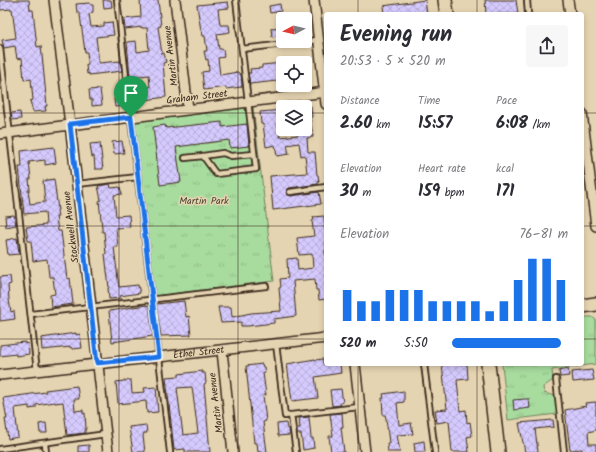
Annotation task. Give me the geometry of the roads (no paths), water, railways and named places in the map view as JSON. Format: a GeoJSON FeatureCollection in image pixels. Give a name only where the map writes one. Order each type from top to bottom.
{"type":"FeatureCollection","features":[{"type":"Feature","properties":{"kind":"street","name":"Stockwell Avenue"},"geometry":{"type":"LineString","coordinates":[[54,0],[108,452]]}},
{"type":"Feature","properties":{"kind":"street","name":"Martin Avenue"},"geometry":{"type":"LineString","coordinates":[[175,0],[188,109]]}},
{"type":"Feature","properties":{"kind":"street"},"geometry":{"type":"LineString","coordinates":[[314,0],[324,85]]}},
{"type":"Feature","properties":{"kind":"street"},"geometry":{"type":"LineString","coordinates":[[445,0],[447,12]]}},
{"type":"Feature","properties":{"kind":"street"},"geometry":{"type":"LineString","coordinates":[[568,0],[570,12]]}},
{"type":"Feature","properties":{"kind":"street","name":"Graham Street"},"geometry":{"type":"LineString","coordinates":[[0,134],[324,92]]}},
{"type":"Feature","properties":{"kind":"street"},"geometry":{"type":"LineString","coordinates":[[584,129],[596,226]]}},
{"type":"Feature","properties":{"kind":"street"},"geometry":{"type":"LineString","coordinates":[[584,306],[596,304]]}},
{"type":"Feature","properties":{"kind":"street","name":"Ethel Street"},"geometry":{"type":"LineString","coordinates":[[0,375],[324,338]]}},
{"type":"Feature","properties":{"kind":"street","name":"Martin Avenue"},"geometry":{"type":"LineString","coordinates":[[222,351],[233,452]]}},
{"type":"Feature","properties":{"kind":"street"},"geometry":{"type":"LineString","coordinates":[[355,366],[365,452]]}},
{"type":"Feature","properties":{"kind":"street"},"geometry":{"type":"LineString","coordinates":[[488,366],[498,452]]}},
{"type":"Feature","properties":{"kind":"lane"},"geometry":{"type":"LineString","coordinates":[[117,0],[170,452]]}},
{"type":"Feature","properties":{"kind":"lane"},"geometry":{"type":"LineString","coordinates":[[203,156],[216,174],[256,169],[236,0]]}},
{"type":"Feature","properties":{"kind":"lane"},"geometry":{"type":"LineString","coordinates":[[526,0],[528,12]]}},
{"type":"Feature","properties":{"kind":"lane"},"geometry":{"type":"LineString","coordinates":[[242,49],[318,40]]}},
{"type":"Feature","properties":{"kind":"lane"},"geometry":{"type":"LineString","coordinates":[[0,48],[37,371]]}},
{"type":"Feature","properties":{"kind":"lane"},"geometry":{"type":"LineString","coordinates":[[185,158],[223,154],[231,156],[254,154]]}},
{"type":"Feature","properties":{"kind":"lane"},"geometry":{"type":"LineString","coordinates":[[77,184],[138,177]]}},
{"type":"Feature","properties":{"kind":"lane"},"geometry":{"type":"LineString","coordinates":[[290,192],[324,187]]}},
{"type":"Feature","properties":{"kind":"lane"},"geometry":{"type":"LineString","coordinates":[[31,314],[266,286]]}},
{"type":"Feature","properties":{"kind":"lane"},"geometry":{"type":"LineString","coordinates":[[276,344],[285,416],[359,407]]}},
{"type":"Feature","properties":{"kind":"lane"},"geometry":{"type":"LineString","coordinates":[[424,366],[435,452]]}},
{"type":"Feature","properties":{"kind":"lane"},"geometry":{"type":"LineString","coordinates":[[556,380],[564,452]]}},
{"type":"Feature","properties":{"kind":"lane"},"geometry":{"type":"LineString","coordinates":[[291,415],[296,452]]}},
{"type":"Feature","properties":{"kind":"lane"},"geometry":{"type":"LineString","coordinates":[[0,449],[45,444],[106,434]]}},
{"type":"Feature","properties":{"kind":"lane"},"geometry":{"type":"LineString","coordinates":[[45,444],[46,452]]}},
{"type":"Feature","properties":{"kind":"park label","name":"Martin Park"},"geometry":{"type":"Point","coordinates":[204,201]}}]}
